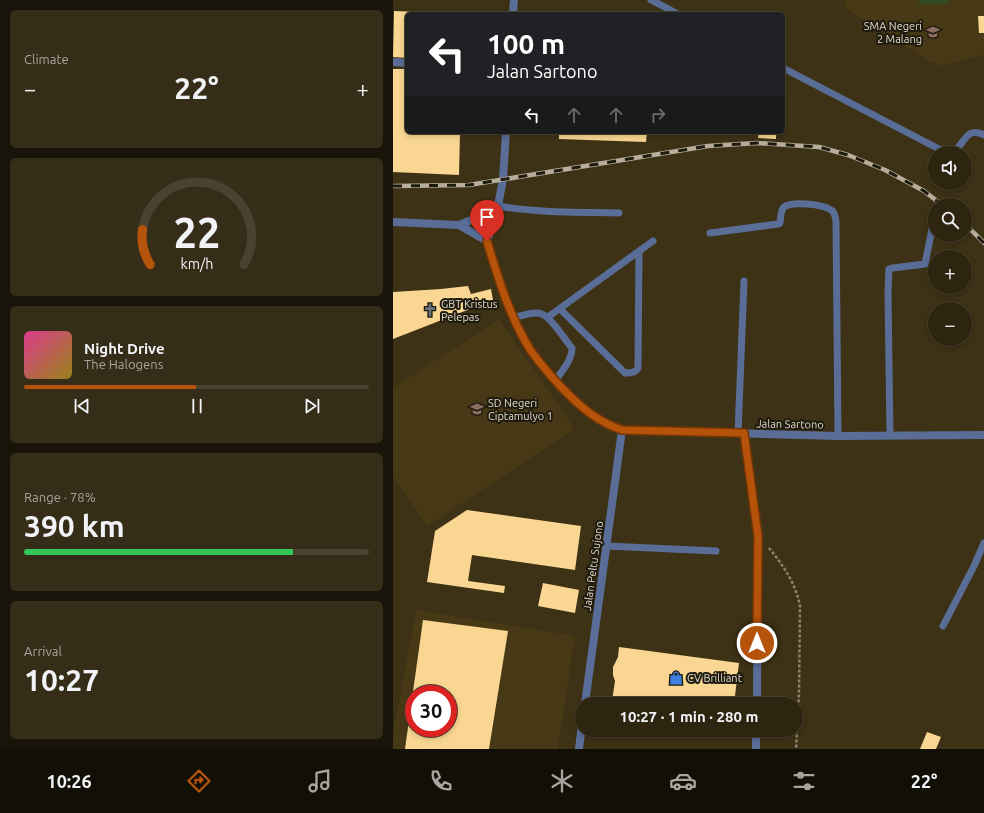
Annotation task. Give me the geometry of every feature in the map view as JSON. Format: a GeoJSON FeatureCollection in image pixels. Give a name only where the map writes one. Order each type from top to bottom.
{"type":"FeatureCollection","features":[{"type":"Feature","properties":{"kind":"street"},"geometry":{"type":"LineString","coordinates":[[513,12],[514,0]]}},
{"type":"Feature","properties":{"kind":"street"},"geometry":{"type":"LineString","coordinates":[[393,62],[405,63]]}},
{"type":"Feature","properties":{"kind":"street"},"geometry":{"type":"LineString","coordinates":[[459,225],[487,241],[498,206],[503,179],[506,134]]}},
{"type":"Feature","properties":{"kind":"street"},"geometry":{"type":"LineString","coordinates":[[393,222],[459,225],[484,215],[498,206]]}},
{"type":"Feature","properties":{"kind":"street","name":"Jalan Sartono"},"geometry":{"type":"LineString","coordinates":[[487,241],[513,318],[532,352],[555,381],[581,407],[606,425],[622,430],[741,434],[838,436],[984,435]]}},
{"type":"Feature","properties":{"kind":"street","name":"Jalan Peltu Sujono"},"geometry":{"type":"LineString","coordinates":[[586,697],[622,430]]}},
{"type":"Feature","properties":{"kind":"street"},"geometry":{"type":"LineString","coordinates":[[741,434],[758,536],[757,697]]}},
{"type":"Feature","properties":{"kind":"street"},"geometry":{"type":"LineString","coordinates":[[579,749],[580,737]]}},
{"type":"Feature","properties":{"kind":"street"},"geometry":{"type":"LineString","coordinates":[[756,737],[756,749]]}},
{"type":"Feature","properties":{"kind":"lane"},"geometry":{"type":"LineString","coordinates":[[651,0],[674,12]]}},
{"type":"Feature","properties":{"kind":"lane"},"geometry":{"type":"LineString","coordinates":[[785,69],[939,149],[950,153],[955,151],[967,136],[980,132],[984,135]]}},
{"type":"Feature","properties":{"kind":"lane"},"geometry":{"type":"LineString","coordinates":[[710,233],[778,224],[780,223],[784,207],[790,204],[817,205],[832,210],[836,221],[838,436]]}},
{"type":"Feature","properties":{"kind":"lane"},"geometry":{"type":"LineString","coordinates":[[498,206],[514,209],[563,212],[619,213]]}},
{"type":"Feature","properties":{"kind":"lane"},"geometry":{"type":"LineString","coordinates":[[548,318],[653,241]]}},
{"type":"Feature","properties":{"kind":"lane"},"geometry":{"type":"LineString","coordinates":[[889,435],[889,269],[925,264],[929,242]]}},
{"type":"Feature","properties":{"kind":"lane"},"geometry":{"type":"LineString","coordinates":[[560,309],[625,373],[632,373],[636,371],[638,368],[639,252]]}},
{"type":"Feature","properties":{"kind":"lane"},"geometry":{"type":"LineString","coordinates":[[741,434],[743,281]]}},
{"type":"Feature","properties":{"kind":"lane"},"geometry":{"type":"LineString","coordinates":[[513,318],[536,312],[541,313],[548,318],[572,348],[570,358],[555,381]]}},
{"type":"Feature","properties":{"kind":"lane"},"geometry":{"type":"LineString","coordinates":[[943,626],[974,566],[984,543]]}},
{"type":"Feature","properties":{"kind":"lane"},"geometry":{"type":"LineString","coordinates":[[607,546],[716,551]]}},
{"type":"Feature","properties":{"kind":"path"},"geometry":{"type":"LineString","coordinates":[[758,536],[771,550],[792,582],[797,592],[800,606],[799,693],[796,749]]}},
{"type":"Feature","properties":{"kind":"shaded area","name":"SMA Negeri 2 Malang"},"geometry":{"type":"Polygon","coordinates":[[[845,0],[984,0],[984,55],[941,66],[927,60],[846,9],[845,0]]]}},
{"type":"Feature","properties":{"kind":"shaded area","name":"SD Negeri Ciptamulyo 1"},"geometry":{"type":"Polygon","coordinates":[[[499,319],[575,429],[427,526],[393,476],[393,388],[499,319]]]}},
{"type":"Feature","properties":{"kind":"shaded area"},"geometry":{"type":"Polygon","coordinates":[[[416,610],[575,636],[558,749],[393,749],[393,735],[416,610]]]}},
{"type":"Feature","properties":{"kind":"green space"},"geometry":{"type":"Polygon","coordinates":[[[919,0],[949,0],[949,4],[919,4],[919,0]]]}},
{"type":"Feature","properties":{"kind":"building"},"geometry":{"type":"Polygon","coordinates":[[[394,11],[421,12],[405,12],[405,58],[393,57],[394,11]]]}},
{"type":"Feature","properties":{"kind":"building"},"geometry":{"type":"Polygon","coordinates":[[[978,16],[984,16],[984,33],[979,33],[978,16]]]}},
{"type":"Feature","properties":{"kind":"building"},"geometry":{"type":"Polygon","coordinates":[[[393,69],[405,69],[405,134],[460,134],[459,175],[393,172],[393,69]]]}},
{"type":"Feature","properties":{"kind":"building"},"geometry":{"type":"Polygon","coordinates":[[[559,134],[647,134],[646,142],[559,139],[559,134]]]}},
{"type":"Feature","properties":{"kind":"building"},"geometry":{"type":"Polygon","coordinates":[[[653,134],[708,134],[708,135],[653,134]]]}},
{"type":"Feature","properties":{"kind":"building"},"geometry":{"type":"Polygon","coordinates":[[[759,134],[776,134],[776,139],[758,138],[759,134]]]}},
{"type":"Feature","properties":{"kind":"building","name":"GBT Kristus Pelepas"},"geometry":{"type":"Polygon","coordinates":[[[468,286],[471,294],[491,289],[493,300],[393,339],[393,292],[468,286]]]}},
{"type":"Feature","properties":{"kind":"building"},"geometry":{"type":"Polygon","coordinates":[[[467,510],[581,526],[575,570],[472,555],[468,581],[505,586],[504,593],[427,582],[435,531],[467,510]]]}},
{"type":"Feature","properties":{"kind":"building"},"geometry":{"type":"Polygon","coordinates":[[[543,583],[579,590],[575,613],[538,606],[543,583]]]}},
{"type":"Feature","properties":{"kind":"building"},"geometry":{"type":"Polygon","coordinates":[[[423,620],[508,631],[489,749],[405,749],[407,737],[457,737],[457,685],[414,685],[423,620]]]}},
{"type":"Feature","properties":{"kind":"building","name":"CV Brilliant"},"geometry":{"type":"Polygon","coordinates":[[[619,647],[739,663],[735,697],[613,697],[615,681],[613,667],[618,657],[619,647]]]}},
{"type":"Feature","properties":{"kind":"building"},"geometry":{"type":"Polygon","coordinates":[[[927,732],[941,737],[936,749],[920,749],[927,732]]]}},
{"type":"Feature","properties":{"kind":"railway"},"geometry":{"type":"LineString","coordinates":[[393,186],[469,185],[708,146],[757,143],[819,147],[848,155],[885,170],[924,191],[933,198]]}},
{"type":"Feature","properties":{"kind":"railway"},"geometry":{"type":"LineString","coordinates":[[972,231],[984,243]]}},
{"type":"Feature","properties":{"kind":"place","name":"SMA Negeri 2 Malang"},"geometry":{"type":"Point","coordinates":[933,32]}},
{"type":"Feature","properties":{"kind":"place","name":"GBT Kristus Pelepas"},"geometry":{"type":"Point","coordinates":[430,310]}},
{"type":"Feature","properties":{"kind":"place","name":"SD Negeri Ciptamulyo 1"},"geometry":{"type":"Point","coordinates":[477,409]}},
{"type":"Feature","properties":{"kind":"place","name":"CV Brilliant"},"geometry":{"type":"Point","coordinates":[676,678]}},
{"type":"Feature","properties":{"kind":"route"},"geometry":{"type":"LineString","coordinates":[[487,241],[513,318],[524,338],[544,368],[581,407],[606,425],[622,430],[744,433],[758,536],[757,643]]}}]}
